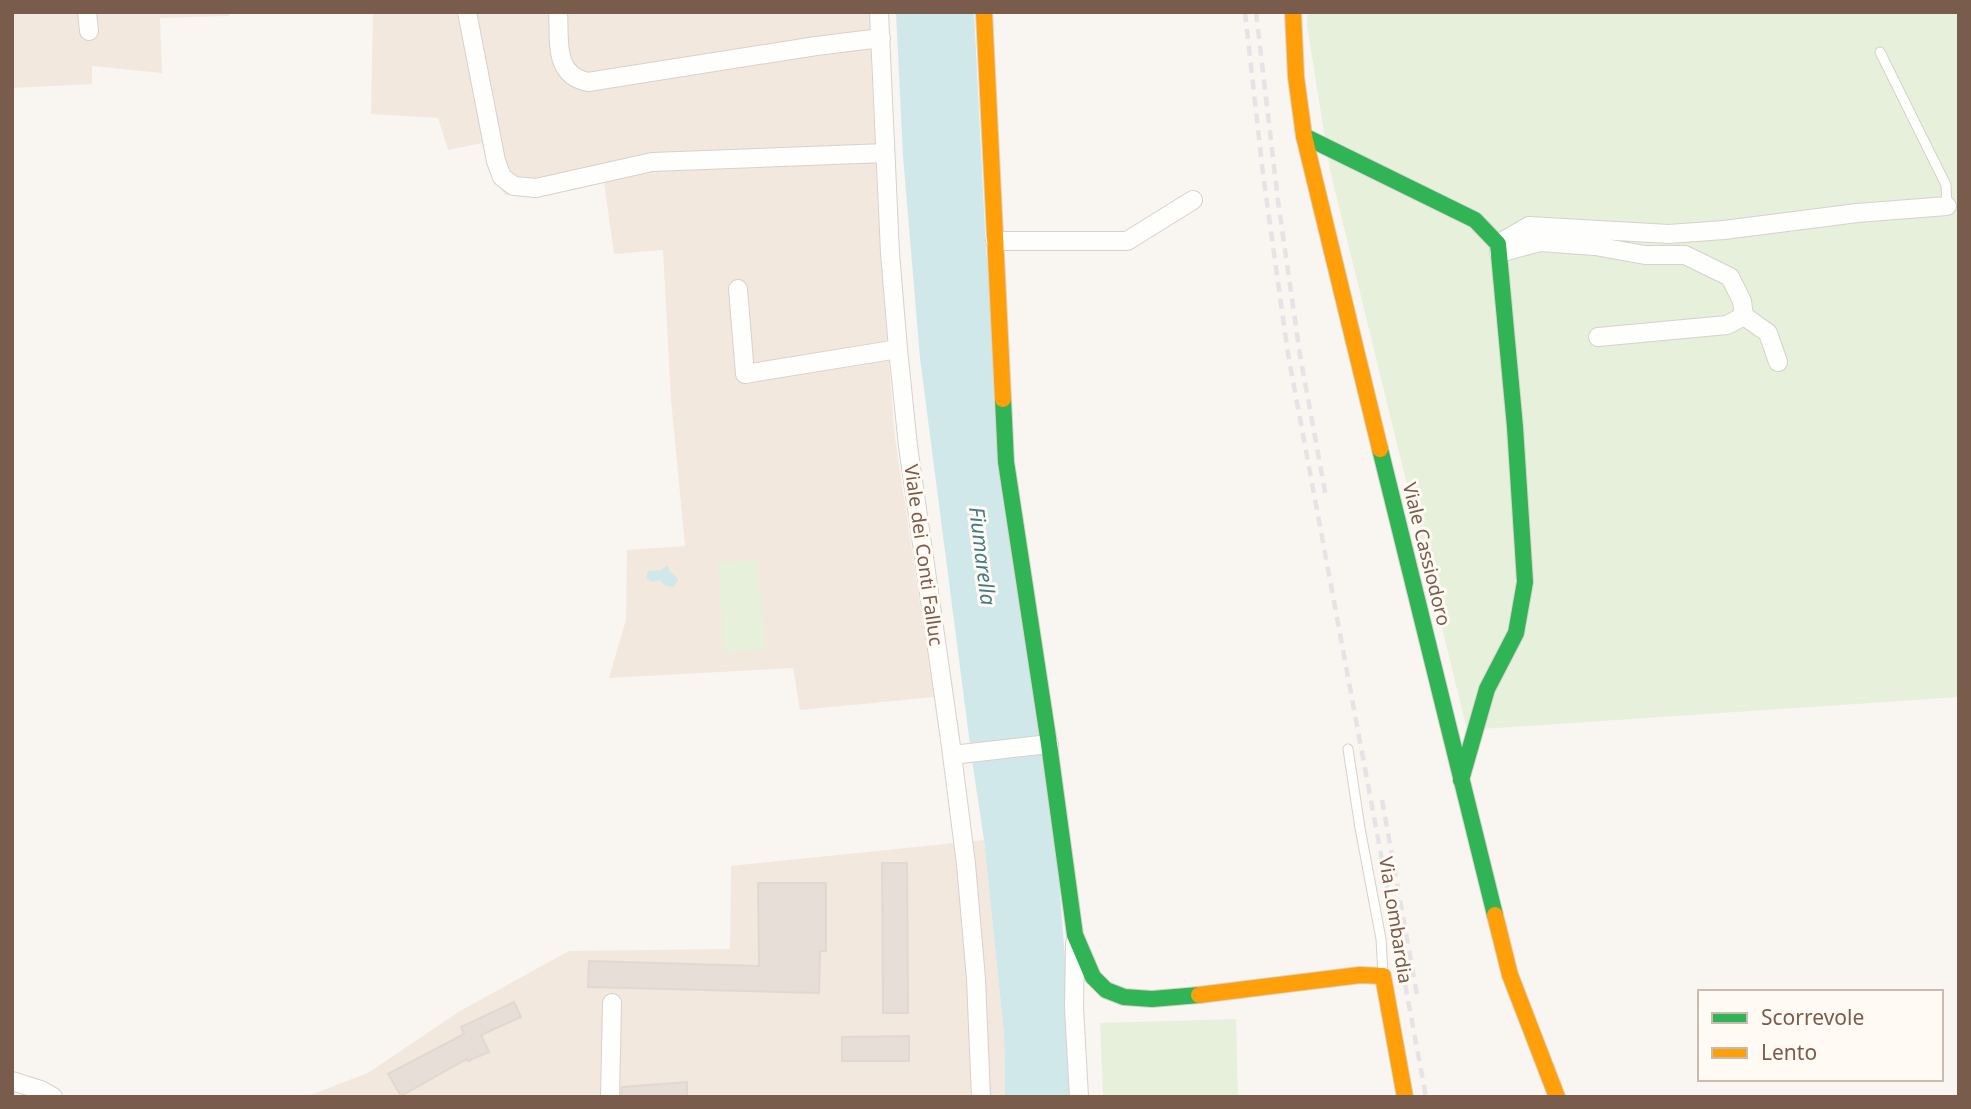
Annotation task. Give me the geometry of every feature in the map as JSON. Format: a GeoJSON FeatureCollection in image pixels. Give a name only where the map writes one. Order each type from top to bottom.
{"type":"FeatureCollection","features":[{"type":"Feature","properties":{"kind":"street"},"geometry":{"type":"LineString","coordinates":[[87,12],[89,31]]}},
{"type":"Feature","properties":{"kind":"street"},"geometry":{"type":"LineString","coordinates":[[467,12],[496,160],[502,177],[514,186],[536,188],[652,162],[885,153]]}},
{"type":"Feature","properties":{"kind":"street"},"geometry":{"type":"LineString","coordinates":[[558,12],[561,62],[568,74],[577,80],[588,82],[881,38]]}},
{"type":"Feature","properties":{"kind":"street","name":"Viale dei Conti Falluc"},"geometry":{"type":"LineString","coordinates":[[879,12],[890,253],[898,349],[908,446],[961,755],[981,1097]]}},
{"type":"Feature","properties":{"kind":"street"},"geometry":{"type":"LineString","coordinates":[[984,12],[1006,462],[1075,935],[1074,1008],[1079,1097]]}},
{"type":"Feature","properties":{"kind":"street","name":"Viale Cassiodoro"},"geometry":{"type":"LineString","coordinates":[[1293,12],[1296,77],[1304,136],[1461,782],[1510,975],[1557,1097]]}},
{"type":"Feature","properties":{"kind":"street"},"geometry":{"type":"LineString","coordinates":[[1304,136],[1475,220],[1498,248],[1515,427],[1525,582],[1516,634],[1487,689],[1461,782]]}},
{"type":"Feature","properties":{"kind":"street"},"geometry":{"type":"LineString","coordinates":[[995,242],[1127,241],[1193,201]]}},
{"type":"Feature","properties":{"kind":"street"},"geometry":{"type":"LineString","coordinates":[[1498,248],[1529,226],[1669,233],[1724,230],[1857,213],[1947,206]]}},
{"type":"Feature","properties":{"kind":"street"},"geometry":{"type":"LineString","coordinates":[[1498,248],[1540,242],[1595,246],[1645,255],[1685,255],[1730,276],[1742,301],[1744,316],[1768,333],[1778,362]]}},
{"type":"Feature","properties":{"kind":"street"},"geometry":{"type":"LineString","coordinates":[[738,289],[745,374],[898,349]]}},
{"type":"Feature","properties":{"kind":"street"},"geometry":{"type":"LineString","coordinates":[[1598,337],[1727,325],[1744,316]]}},
{"type":"Feature","properties":{"kind":"street"},"geometry":{"type":"LineString","coordinates":[[961,755],[1046,744]]}},
{"type":"Feature","properties":{"kind":"street"},"geometry":{"type":"LineString","coordinates":[[1075,935],[1093,977],[1107,990],[1124,997],[1152,999],[1218,994],[1360,975],[1383,976]]}},
{"type":"Feature","properties":{"kind":"street","name":"Via Lombardia"},"geometry":{"type":"LineString","coordinates":[[1383,976],[1405,1097]]}},
{"type":"Feature","properties":{"kind":"street"},"geometry":{"type":"LineString","coordinates":[[610,1097],[612,1003]]}},
{"type":"Feature","properties":{"kind":"street"},"geometry":{"type":"LineString","coordinates":[[12,1081],[41,1090],[53,1097]]}},
{"type":"Feature","properties":{"kind":"lane"},"geometry":{"type":"LineString","coordinates":[[1880,52],[1945,185],[1947,206]]}},
{"type":"Feature","properties":{"kind":"lane","name":"Via Lombardia"},"geometry":{"type":"LineString","coordinates":[[1348,749],[1381,939],[1383,976]]}},
{"type":"Feature","properties":{"kind":"shaded area"},"geometry":{"type":"Polygon","coordinates":[[[12,12],[229,12],[229,16],[160,18],[162,73],[92,66],[92,84],[12,88],[12,12]]]}},
{"type":"Feature","properties":{"kind":"shaded area"},"geometry":{"type":"Polygon","coordinates":[[[373,12],[869,12],[879,234],[895,438],[934,697],[800,710],[793,668],[609,678],[626,620],[627,550],[685,546],[671,399],[663,250],[614,254],[604,181],[521,196],[505,195],[491,175],[482,143],[448,150],[438,118],[371,114],[373,12]]]}},
{"type":"Feature","properties":{"kind":"shaded area"},"geometry":{"type":"Polygon","coordinates":[[[984,840],[1004,1034],[1005,1097],[305,1097],[368,1073],[460,1011],[569,951],[730,949],[731,866],[984,840]]]}},
{"type":"Feature","properties":{"kind":"green space"},"geometry":{"type":"Polygon","coordinates":[[[1308,12],[1959,12],[1959,697],[1467,730],[1330,170],[1307,25],[1308,12]]]}},
{"type":"Feature","properties":{"kind":"green space"},"geometry":{"type":"Polygon","coordinates":[[[758,560],[765,649],[724,652],[718,563],[758,560]]]}},
{"type":"Feature","properties":{"kind":"green space"},"geometry":{"type":"Polygon","coordinates":[[[1236,1019],[1238,1097],[1103,1097],[1100,1023],[1236,1019]]]}},
{"type":"Feature","properties":{"kind":"water","name":"Fiumarella"},"geometry":{"type":"Polygon","coordinates":[[[896,12],[974,12],[986,250],[1058,868],[1069,1011],[1071,1097],[1005,1097],[1004,1034],[984,840],[920,358],[903,156],[896,12]]]}},
{"type":"Feature","properties":{"kind":"water"},"geometry":{"type":"Polygon","coordinates":[[[668,565],[678,581],[673,587],[665,586],[660,580],[652,582],[646,578],[648,571],[661,570],[668,565]]]}},
{"type":"Feature","properties":{"kind":"building"},"geometry":{"type":"Polygon","coordinates":[[[882,863],[907,863],[908,1013],[883,1013],[882,863]]]}},
{"type":"Feature","properties":{"kind":"building"},"geometry":{"type":"Polygon","coordinates":[[[758,883],[826,883],[826,951],[820,951],[819,993],[588,987],[589,961],[759,966],[758,883]]]}},
{"type":"Feature","properties":{"kind":"building"},"geometry":{"type":"Polygon","coordinates":[[[514,1002],[521,1017],[481,1035],[489,1052],[468,1061],[467,1059],[401,1096],[388,1074],[464,1034],[461,1027],[514,1002]]]}},
{"type":"Feature","properties":{"kind":"building"},"geometry":{"type":"Polygon","coordinates":[[[909,1036],[909,1061],[842,1061],[842,1037],[909,1036]]]}},
{"type":"Feature","properties":{"kind":"building"},"geometry":{"type":"Polygon","coordinates":[[[687,1082],[687,1097],[621,1097],[622,1087],[687,1082]]]}},
{"type":"Feature","properties":{"kind":"railway"},"geometry":{"type":"LineString","coordinates":[[1245,12],[1263,174],[1288,354],[1426,1097]]}},
{"type":"Feature","properties":{"kind":"railway"},"geometry":{"type":"LineString","coordinates":[[1256,12],[1278,201],[1300,355],[1326,497]]}},
{"type":"Feature","properties":{"kind":"railway"},"geometry":{"type":"LineString","coordinates":[[1382,800],[1418,1000]]}},
{"type":"Feature","properties":{"kind":"traffic: fast"},"geometry":{"type":"LineString","coordinates":[[1304,136],[1475,220],[1498,244],[1515,427],[1525,582],[1516,633],[1487,689],[1461,780]]}},
{"type":"Feature","properties":{"kind":"traffic: fast"},"geometry":{"type":"LineString","coordinates":[[1003,399],[1006,462],[1075,935],[1093,977],[1106,990],[1124,997],[1152,999],[1199,995]]}},
{"type":"Feature","properties":{"kind":"traffic: fast"},"geometry":{"type":"LineString","coordinates":[[1380,449],[1495,915]]}},
{"type":"Feature","properties":{"kind":"traffic: slow"},"geometry":{"type":"LineString","coordinates":[[984,12],[1003,399]]}},
{"type":"Feature","properties":{"kind":"traffic: slow"},"geometry":{"type":"LineString","coordinates":[[1293,12],[1296,77],[1304,136],[1380,449]]}},
{"type":"Feature","properties":{"kind":"traffic: slow"},"geometry":{"type":"LineString","coordinates":[[1495,915],[1510,975],[1557,1097]]}},
{"type":"Feature","properties":{"kind":"traffic: slow"},"geometry":{"type":"LineString","coordinates":[[1199,995],[1360,975],[1383,976],[1405,1097]]}}]}
